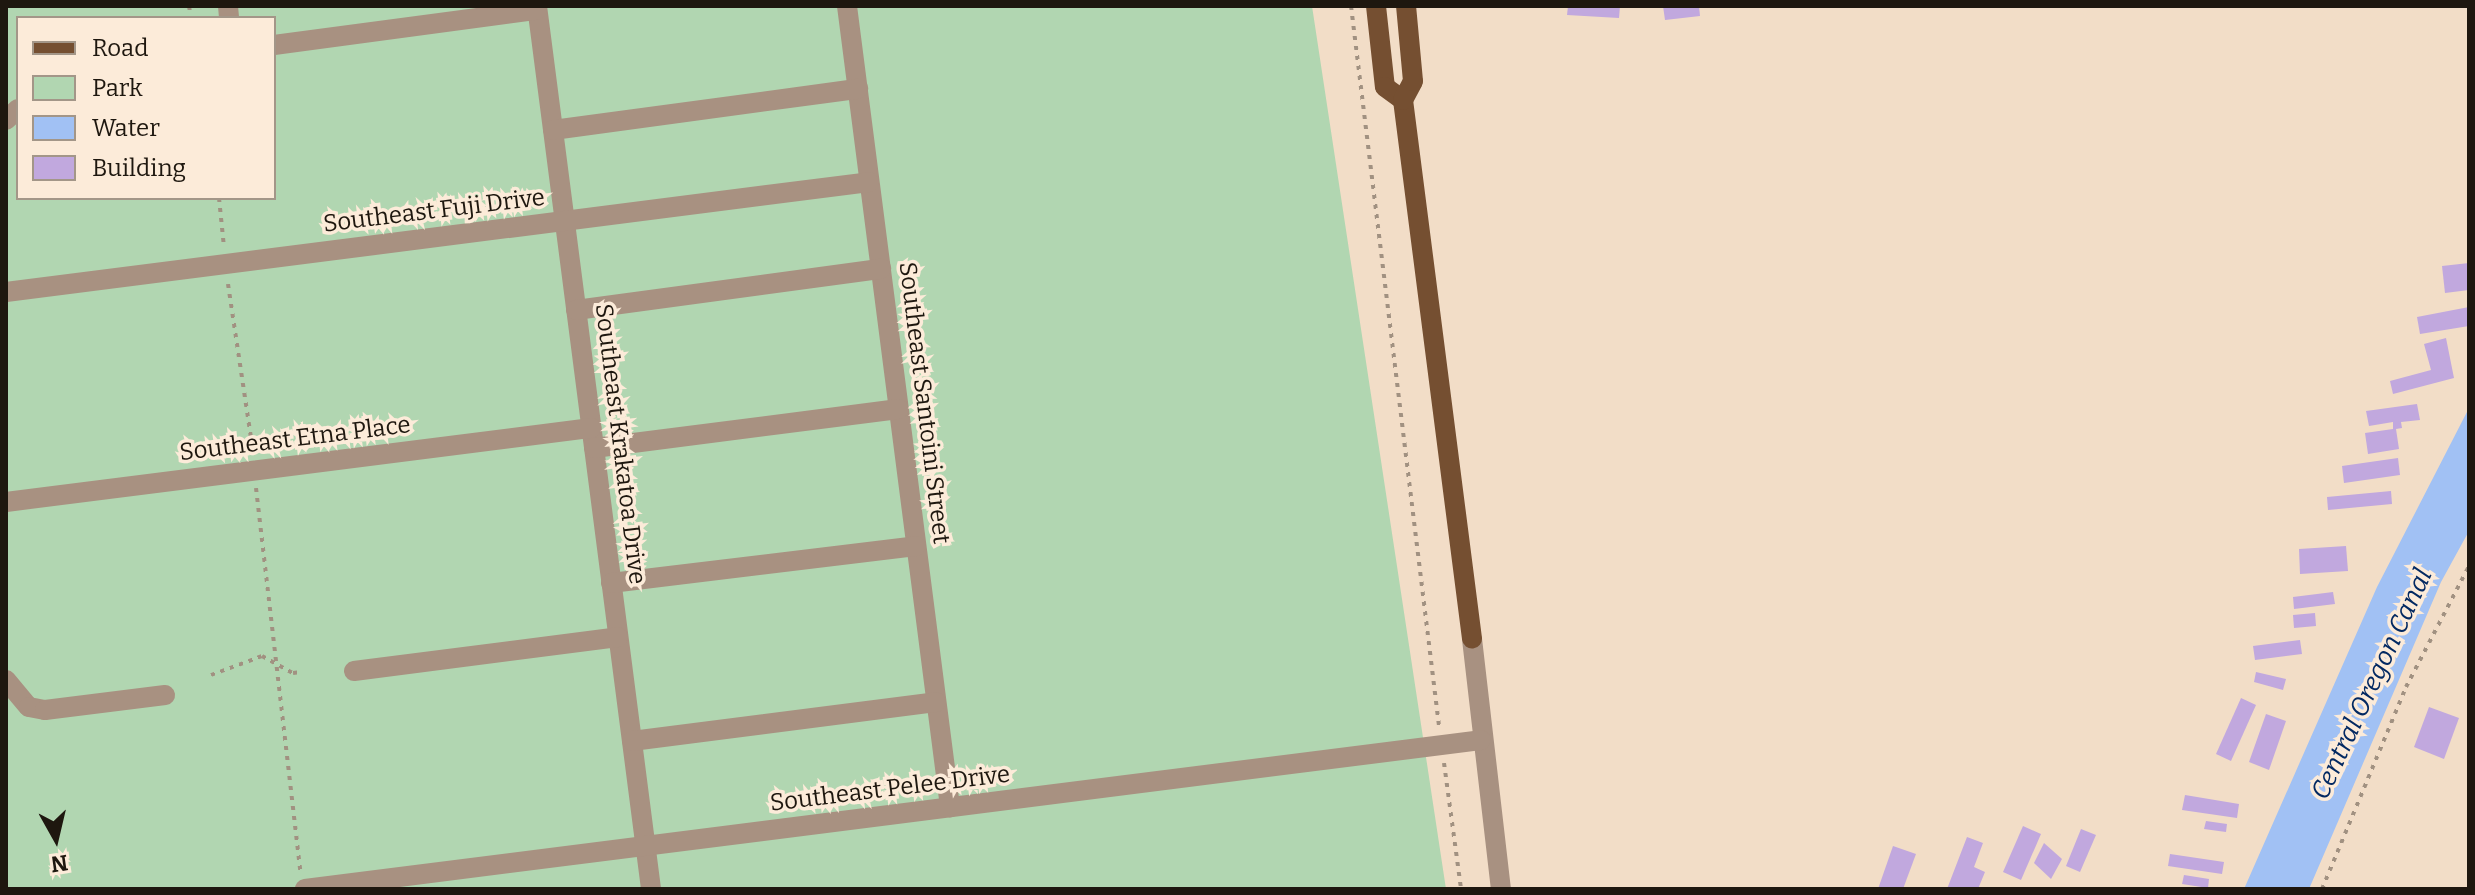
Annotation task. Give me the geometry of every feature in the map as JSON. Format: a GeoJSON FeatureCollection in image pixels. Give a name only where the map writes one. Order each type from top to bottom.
{"type":"FeatureCollection","features":[{"type":"Feature","properties":{"kind":"main road"},"geometry":{"type":"LineString","coordinates":[[1376,6],[1385,87],[1403,100]]}},
{"type":"Feature","properties":{"kind":"main road"},"geometry":{"type":"LineString","coordinates":[[1406,6],[1413,81],[1403,100],[1472,639]]}},
{"type":"Feature","properties":{"kind":"street","name":"Southeast Santoini Street"},"geometry":{"type":"LineString","coordinates":[[847,6],[950,807]]}},
{"type":"Feature","properties":{"kind":"street"},"geometry":{"type":"LineString","coordinates":[[276,45],[537,8]]}},
{"type":"Feature","properties":{"kind":"street","name":"Southeast Krakatoa Drive"},"geometry":{"type":"LineString","coordinates":[[537,8],[651,889]]}},
{"type":"Feature","properties":{"kind":"street"},"geometry":{"type":"LineString","coordinates":[[553,130],[858,89]]}},
{"type":"Feature","properties":{"kind":"street","name":"Southeast Fuji Drive"},"geometry":{"type":"LineString","coordinates":[[6,292],[869,182]]}},
{"type":"Feature","properties":{"kind":"street"},"geometry":{"type":"LineString","coordinates":[[576,310],[881,269]]}},
{"type":"Feature","properties":{"kind":"street","name":"Southeast Etna Place"},"geometry":{"type":"LineString","coordinates":[[6,502],[254,470],[899,409]]}},
{"type":"Feature","properties":{"kind":"street"},"geometry":{"type":"LineString","coordinates":[[611,583],[916,546]]}},
{"type":"Feature","properties":{"kind":"street"},"geometry":{"type":"LineString","coordinates":[[354,671],[618,637]]}},
{"type":"Feature","properties":{"kind":"street"},"geometry":{"type":"LineString","coordinates":[[1472,639],[1481,740],[1501,889]]}},
{"type":"Feature","properties":{"kind":"street"},"geometry":{"type":"LineString","coordinates":[[6,680],[29,707],[45,710],[165,695]]}},
{"type":"Feature","properties":{"kind":"street"},"geometry":{"type":"LineString","coordinates":[[632,741],[936,702]]}},
{"type":"Feature","properties":{"kind":"street","name":"Southeast Pelee Drive"},"geometry":{"type":"LineString","coordinates":[[302,883],[645,846],[1481,740]]}},
{"type":"Feature","properties":{"kind":"path"},"geometry":{"type":"LineString","coordinates":[[1351,6],[1461,889]]}},
{"type":"Feature","properties":{"kind":"path"},"geometry":{"type":"LineString","coordinates":[[219,200],[302,883]]}},
{"type":"Feature","properties":{"kind":"path"},"geometry":{"type":"LineString","coordinates":[[2322,889],[2406,687],[2469,566]]}},
{"type":"Feature","properties":{"kind":"path"},"geometry":{"type":"LineString","coordinates":[[211,675],[262,656],[301,672]]}},
{"type":"Feature","properties":{"kind":"green space"},"geometry":{"type":"Polygon","coordinates":[[[6,6],[1312,6],[1446,889],[6,889],[6,6]]]}},
{"type":"Feature","properties":{"kind":"water","name":"Central Oregon Canal"},"geometry":{"type":"Polygon","coordinates":[[[2469,408],[2469,531],[2441,582],[2309,889],[2244,889],[2377,587],[2469,408]]]}},
{"type":"Feature","properties":{"kind":"building"},"geometry":{"type":"Polygon","coordinates":[[[1568,6],[1620,6],[1619,18],[1567,15],[1568,6]]]}},
{"type":"Feature","properties":{"kind":"building"},"geometry":{"type":"Polygon","coordinates":[[[1663,6],[1699,6],[1700,16],[1665,20],[1663,6]]]}},
{"type":"Feature","properties":{"kind":"building"},"geometry":{"type":"Polygon","coordinates":[[[2469,263],[2469,290],[2445,293],[2442,266],[2469,263]]]}},
{"type":"Feature","properties":{"kind":"building"},"geometry":{"type":"Polygon","coordinates":[[[2469,307],[2469,326],[2420,334],[2417,317],[2469,307]]]}},
{"type":"Feature","properties":{"kind":"building"},"geometry":{"type":"Polygon","coordinates":[[[2446,338],[2454,378],[2393,394],[2390,381],[2431,370],[2424,344],[2446,338]]]}},
{"type":"Feature","properties":{"kind":"building"},"geometry":{"type":"Polygon","coordinates":[[[2417,404],[2420,420],[2401,422],[2402,428],[2396,429],[2399,449],[2368,454],[2365,433],[2393,429],[2393,422],[2369,426],[2366,411],[2417,404]]]}},
{"type":"Feature","properties":{"kind":"building"},"geometry":{"type":"Polygon","coordinates":[[[2398,458],[2400,475],[2344,483],[2342,466],[2398,458]]]}},
{"type":"Feature","properties":{"kind":"building"},"geometry":{"type":"Polygon","coordinates":[[[2391,491],[2392,504],[2328,510],[2327,497],[2391,491]]]}},
{"type":"Feature","properties":{"kind":"building"},"geometry":{"type":"Polygon","coordinates":[[[2346,546],[2348,571],[2300,574],[2299,549],[2346,546]]]}},
{"type":"Feature","properties":{"kind":"building"},"geometry":{"type":"Polygon","coordinates":[[[2333,592],[2335,604],[2294,609],[2293,597],[2333,592]]]}},
{"type":"Feature","properties":{"kind":"building"},"geometry":{"type":"Polygon","coordinates":[[[2315,613],[2316,626],[2294,628],[2293,615],[2315,613]]]}},
{"type":"Feature","properties":{"kind":"building"},"geometry":{"type":"Polygon","coordinates":[[[2300,640],[2302,654],[2255,660],[2253,646],[2300,640]]]}},
{"type":"Feature","properties":{"kind":"building"},"geometry":{"type":"Polygon","coordinates":[[[2256,672],[2286,679],[2283,690],[2254,682],[2256,672]]]}},
{"type":"Feature","properties":{"kind":"building"},"geometry":{"type":"Polygon","coordinates":[[[2241,698],[2256,705],[2231,761],[2216,754],[2241,698]]]}},
{"type":"Feature","properties":{"kind":"building"},"geometry":{"type":"Polygon","coordinates":[[[2429,707],[2459,718],[2444,759],[2414,747],[2429,707]]]}},
{"type":"Feature","properties":{"kind":"building"},"geometry":{"type":"Polygon","coordinates":[[[2266,714],[2286,721],[2269,770],[2249,762],[2266,714]]]}},
{"type":"Feature","properties":{"kind":"building"},"geometry":{"type":"Polygon","coordinates":[[[2185,795],[2239,804],[2237,818],[2182,810],[2185,795]]]}},
{"type":"Feature","properties":{"kind":"building"},"geometry":{"type":"Polygon","coordinates":[[[2206,821],[2227,824],[2226,832],[2204,829],[2206,821]]]}},
{"type":"Feature","properties":{"kind":"building"},"geometry":{"type":"Polygon","coordinates":[[[2023,826],[2041,834],[2021,880],[2003,872],[2023,826]]]}},
{"type":"Feature","properties":{"kind":"building"},"geometry":{"type":"Polygon","coordinates":[[[2081,829],[2096,835],[2080,872],[2066,866],[2081,829]]]}},
{"type":"Feature","properties":{"kind":"building"},"geometry":{"type":"Polygon","coordinates":[[[1967,837],[1983,843],[1974,867],[1985,872],[1978,889],[1947,889],[1967,837]]]}},
{"type":"Feature","properties":{"kind":"building"},"geometry":{"type":"Polygon","coordinates":[[[2044,843],[2062,859],[2051,879],[2034,863],[2044,843]]]}},
{"type":"Feature","properties":{"kind":"building"},"geometry":{"type":"Polygon","coordinates":[[[1893,846],[1916,854],[1903,889],[1878,889],[1893,846]]]}},
{"type":"Feature","properties":{"kind":"building"},"geometry":{"type":"Polygon","coordinates":[[[2170,854],[2224,862],[2222,874],[2168,866],[2170,854]]]}},
{"type":"Feature","properties":{"kind":"building"},"geometry":{"type":"Polygon","coordinates":[[[2184,875],[2209,879],[2208,888],[2182,884],[2184,875]]]}}]}
